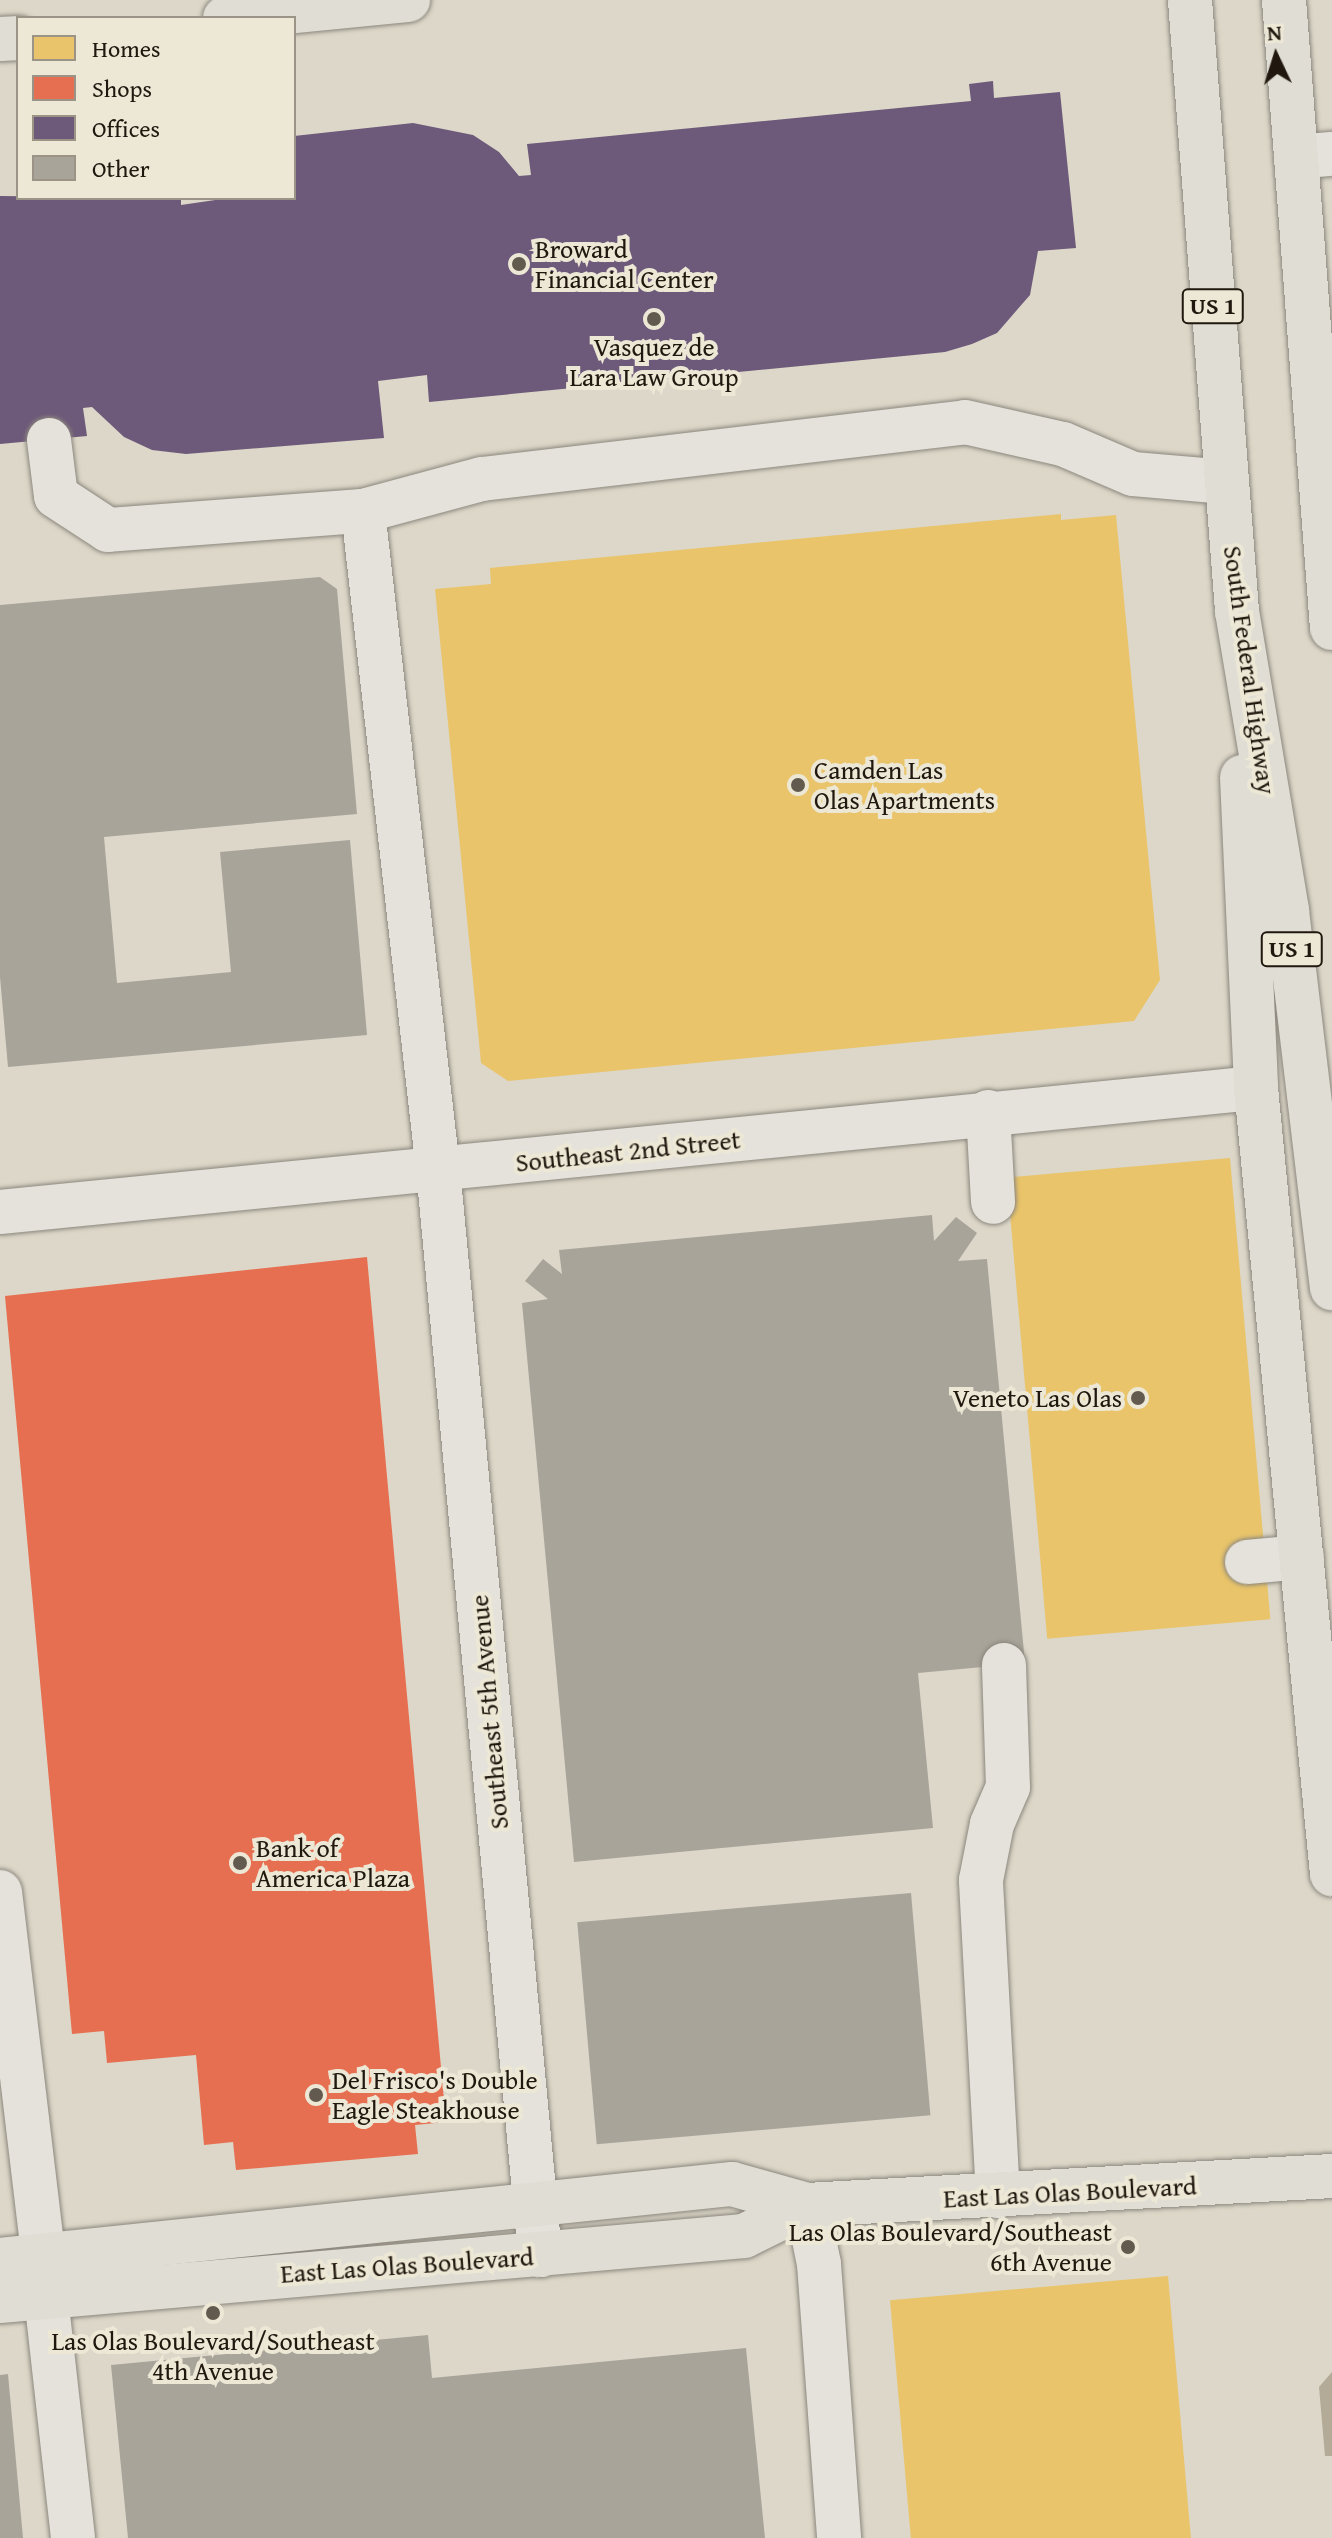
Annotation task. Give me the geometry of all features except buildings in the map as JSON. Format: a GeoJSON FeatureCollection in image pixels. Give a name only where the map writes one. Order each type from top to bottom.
{"type":"FeatureCollection","features":[{"type":"Feature","properties":{"kind":"main road"},"geometry":{"type":"LineString","coordinates":[[245,16],[408,0]]}},
{"type":"Feature","properties":{"kind":"main road","name":"South Federal Highway"},"geometry":{"type":"LineString","coordinates":[[1190,0],[1237,611],[1287,911],[1332,1288]]}},
{"type":"Feature","properties":{"kind":"main road"},"geometry":{"type":"LineString","coordinates":[[1284,0],[1314,156],[1332,628]]}},
{"type":"Feature","properties":{"kind":"main road"},"geometry":{"type":"LineString","coordinates":[[1237,611],[1256,1088],[1332,1874]]}},
{"type":"Feature","properties":{"kind":"main road","name":"East Las Olas Boulevard"},"geometry":{"type":"LineString","coordinates":[[0,2260],[535,2201],[732,2184],[807,2205],[1332,2176]]}},
{"type":"Feature","properties":{"kind":"main road","name":"East Las Olas Boulevard"},"geometry":{"type":"LineString","coordinates":[[0,2301],[744,2236],[807,2205]]}},
{"type":"Feature","properties":{"kind":"street"},"geometry":{"type":"LineString","coordinates":[[49,440],[56,496],[108,530],[363,511],[482,479],[965,422],[1063,444],[1133,474],[1227,482]]}},
{"type":"Feature","properties":{"kind":"street","name":"Southeast 5th Avenue"},"geometry":{"type":"LineString","coordinates":[[363,511],[438,1169],[540,2255]]}},
{"type":"Feature","properties":{"kind":"street","name":"Southeast 2nd Street"},"geometry":{"type":"LineString","coordinates":[[0,1212],[988,1112],[1256,1088]]}},
{"type":"Feature","properties":{"kind":"street"},"geometry":{"type":"LineString","coordinates":[[988,1112],[993,1202]]}},
{"type":"Feature","properties":{"kind":"street"},"geometry":{"type":"LineString","coordinates":[[1247,1562],[1302,1557]]}},
{"type":"Feature","properties":{"kind":"street"},"geometry":{"type":"LineString","coordinates":[[998,2196],[981,1880],[992,1824],[1008,1787],[1004,1665]]}},
{"type":"Feature","properties":{"kind":"street"},"geometry":{"type":"LineString","coordinates":[[0,1892],[43,2254]]}},
{"type":"Feature","properties":{"kind":"street"},"geometry":{"type":"LineString","coordinates":[[807,2205],[819,2264],[839,2538]]}},
{"type":"Feature","properties":{"kind":"street"},"geometry":{"type":"LineString","coordinates":[[46,2297],[73,2538]]}},
{"type":"Feature","properties":{"kind":"shaded area"},"geometry":{"type":"Polygon","coordinates":[[[1332,2372],[1332,2456],[1325,2456],[1319,2387],[1332,2372]]]}},
{"type":"Feature","properties":{"kind":"place","name":"Broward Financial Center"},"geometry":{"type":"Point","coordinates":[519,264]}},
{"type":"Feature","properties":{"kind":"place","name":"Vasquez de Lara Law Group"},"geometry":{"type":"Point","coordinates":[654,319]}},
{"type":"Feature","properties":{"kind":"place","name":"Camden Las Olas Apartments"},"geometry":{"type":"Point","coordinates":[798,785]}},
{"type":"Feature","properties":{"kind":"place","name":"Veneto Las Olas"},"geometry":{"type":"Point","coordinates":[1138,1398]}},
{"type":"Feature","properties":{"kind":"place","name":"Bank of America Plaza"},"geometry":{"type":"Point","coordinates":[240,1863]}},
{"type":"Feature","properties":{"kind":"place","name":"Del Frisco's Double Eagle Steakhouse"},"geometry":{"type":"Point","coordinates":[316,2095]}},
{"type":"Feature","properties":{"kind":"place","name":"Las Olas Boulevard/Southeast 6th Avenue"},"geometry":{"type":"Point","coordinates":[1128,2247]}},
{"type":"Feature","properties":{"kind":"place","name":"Las Olas Boulevard/Southeast 4th Avenue"},"geometry":{"type":"Point","coordinates":[213,2313]}}]}
